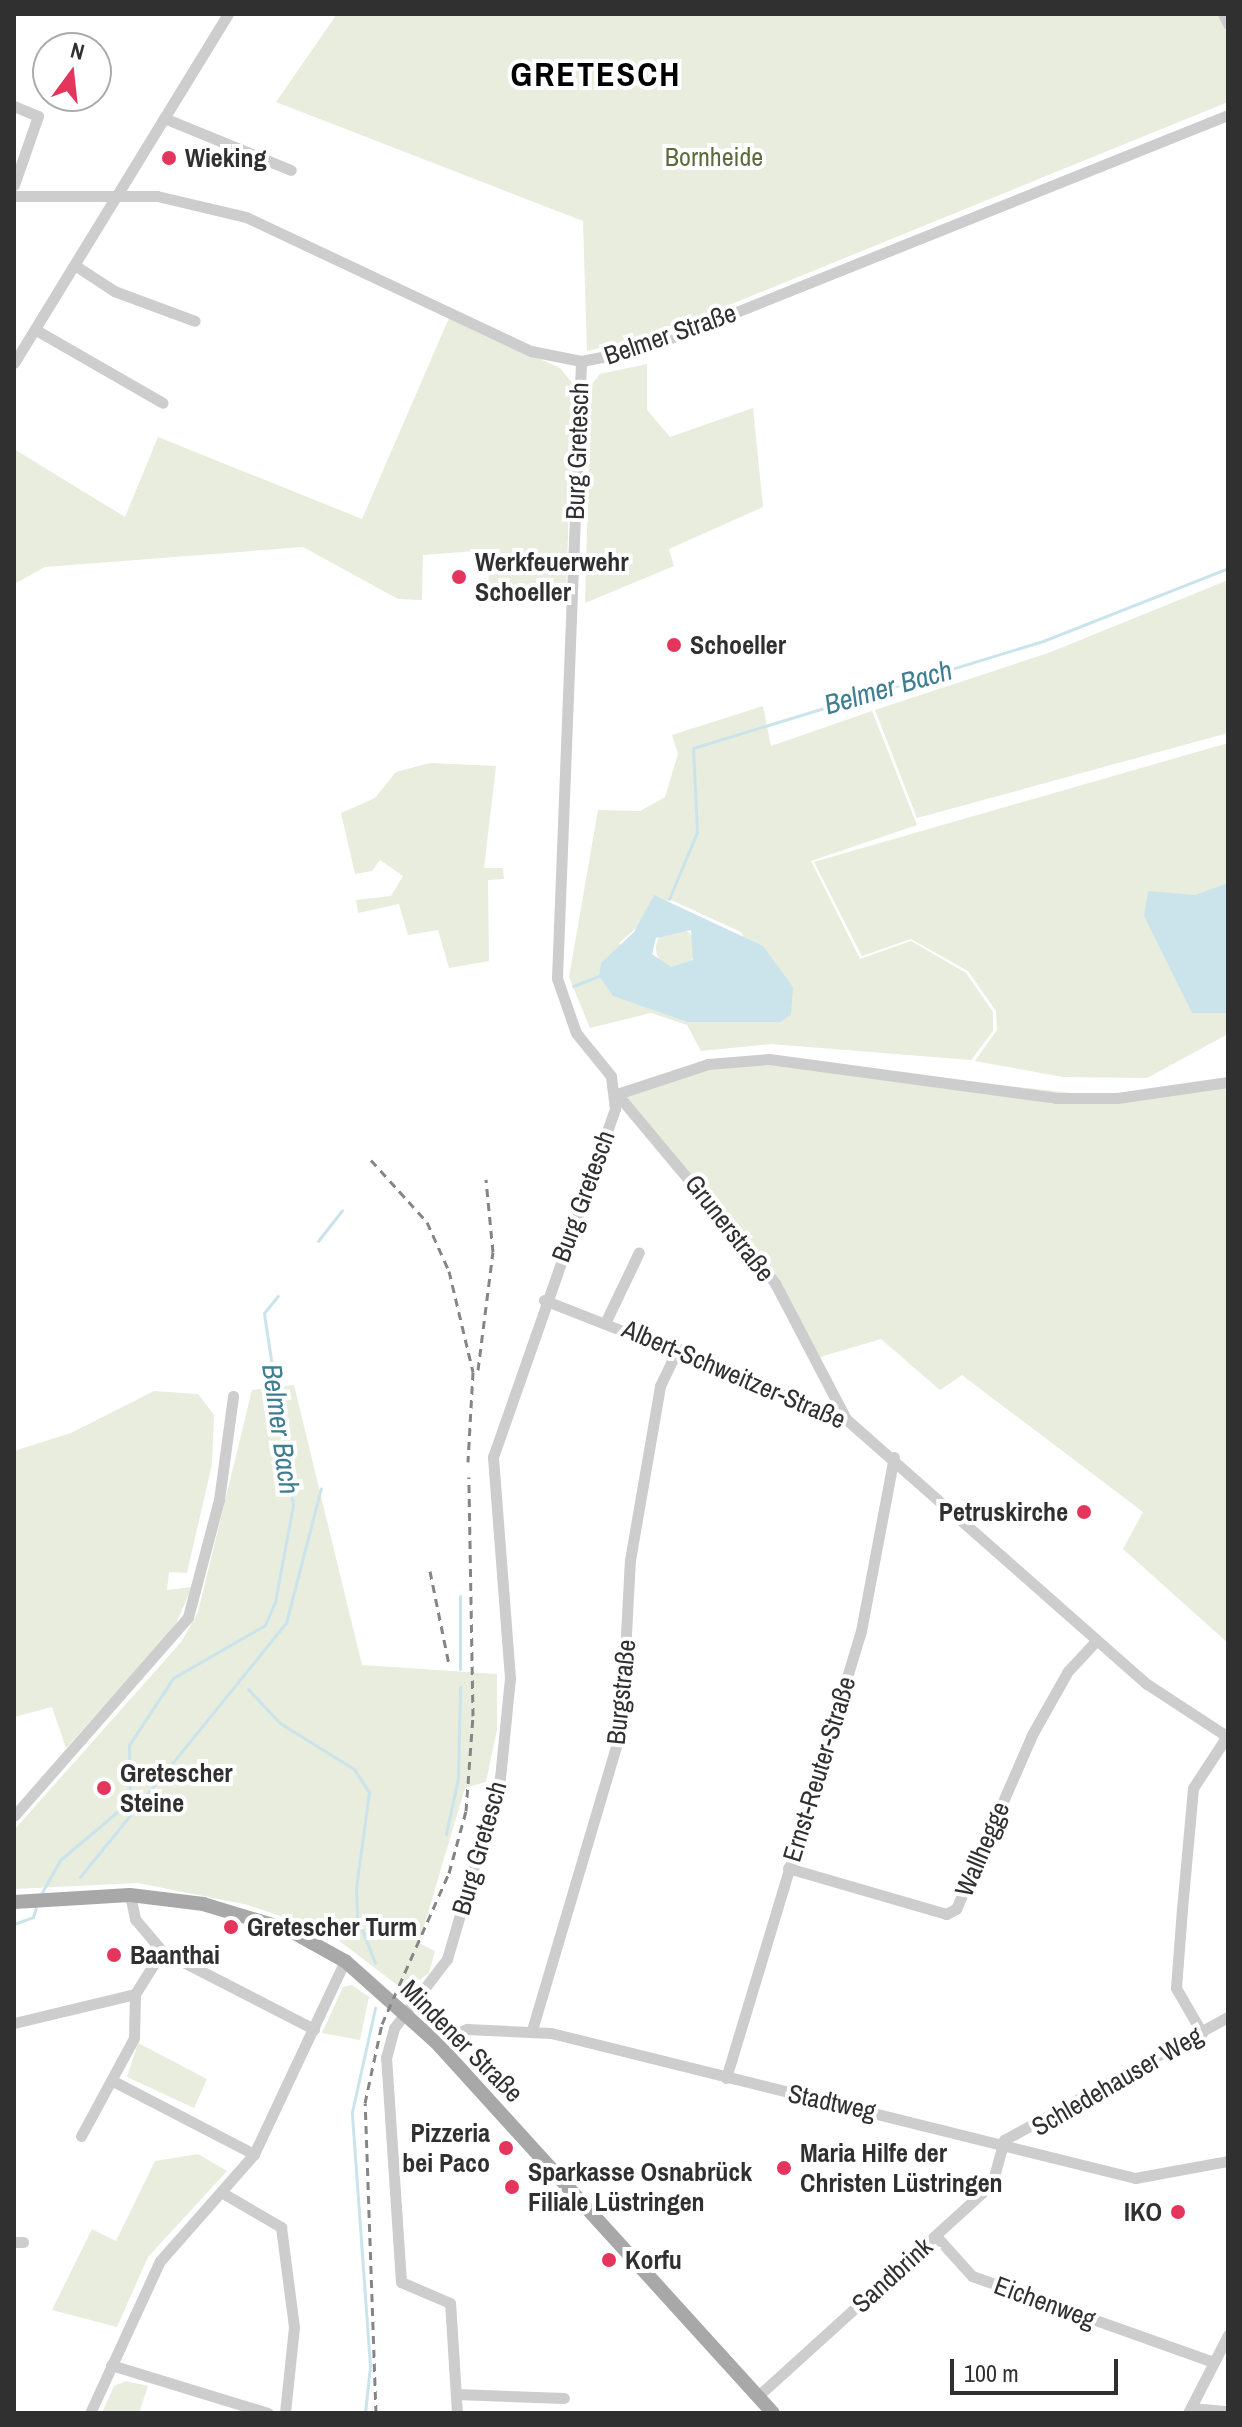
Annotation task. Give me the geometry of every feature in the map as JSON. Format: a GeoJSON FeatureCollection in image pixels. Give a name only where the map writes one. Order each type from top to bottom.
{"type":"FeatureCollection","features":[{"type":"Feature","properties":{"kind":"main road","name":"Mindener Straße"},"geometry":{"type":"LineString","coordinates":[[14,1902],[130,1895],[239,1913],[345,1961],[436,2042],[773,2413]]}},
{"type":"Feature","properties":{"kind":"street"},"geometry":{"type":"LineString","coordinates":[[14,363],[228,14]]}},
{"type":"Feature","properties":{"kind":"street"},"geometry":{"type":"LineString","coordinates":[[1223,14],[1228,24]]}},
{"type":"Feature","properties":{"kind":"street"},"geometry":{"type":"LineString","coordinates":[[14,106],[38,116],[14,185]]}},
{"type":"Feature","properties":{"kind":"street","name":"Belmer Straße"},"geometry":{"type":"LineString","coordinates":[[14,196],[119,194],[194,202],[246,217],[531,351],[581,361],[644,349],[1228,115]]}},
{"type":"Feature","properties":{"kind":"street"},"geometry":{"type":"LineString","coordinates":[[164,118],[291,170]]}},
{"type":"Feature","properties":{"kind":"street"},"geometry":{"type":"LineString","coordinates":[[76,266],[114,291],[195,321]]}},
{"type":"Feature","properties":{"kind":"street"},"geometry":{"type":"LineString","coordinates":[[36,330],[163,403]]}},
{"type":"Feature","properties":{"kind":"street","name":"Burg Gretesch"},"geometry":{"type":"LineString","coordinates":[[456,2394],[450,2303],[401,2282],[386,2058],[405,2014],[447,1959],[500,1778],[510,1678],[491,1471],[498,1429],[617,1094],[576,1033],[557,978],[581,361]]}},
{"type":"Feature","properties":{"kind":"street"},"geometry":{"type":"LineString","coordinates":[[617,1094],[708,1064],[769,1059],[1056,1098],[1117,1098],[1228,1082]]}},
{"type":"Feature","properties":{"kind":"street","name":"Grunerstraße"},"geometry":{"type":"LineString","coordinates":[[617,1094],[775,1283],[846,1419]]}},
{"type":"Feature","properties":{"kind":"street","name":"Albert-Schweitzer-Straße"},"geometry":{"type":"LineString","coordinates":[[606,1321],[639,1252]]}},
{"type":"Feature","properties":{"kind":"street","name":"Albert-Schweitzer-Straße"},"geometry":{"type":"LineString","coordinates":[[544,1300],[678,1348],[846,1419],[894,1457],[1147,1684],[1227,1736]]}},
{"type":"Feature","properties":{"kind":"street","name":"Burgstraße"},"geometry":{"type":"LineString","coordinates":[[532,2030],[621,1730],[630,1560],[660,1386],[678,1348]]}},
{"type":"Feature","properties":{"kind":"street"},"geometry":{"type":"LineString","coordinates":[[14,1816],[188,1617],[219,1500],[233,1396]]}},
{"type":"Feature","properties":{"kind":"street","name":"Ernst-Reuter-Straße"},"geometry":{"type":"LineString","coordinates":[[726,2078],[861,1631],[894,1457]]}},
{"type":"Feature","properties":{"kind":"street","name":"Wallhegge"},"geometry":{"type":"LineString","coordinates":[[788,1868],[946,1914],[956,1909],[1033,1733],[1068,1671],[1097,1640]]}},
{"type":"Feature","properties":{"kind":"street"},"geometry":{"type":"LineString","coordinates":[[1202,2033],[1176,1988],[1182,1909],[1193,1788],[1227,1736]]}},
{"type":"Feature","properties":{"kind":"street"},"geometry":{"type":"LineString","coordinates":[[130,1895],[135,1919],[162,1951],[314,2029]]}},
{"type":"Feature","properties":{"kind":"street"},"geometry":{"type":"LineString","coordinates":[[81,2136],[134,2038],[135,1994],[162,1951]]}},
{"type":"Feature","properties":{"kind":"street"},"geometry":{"type":"LineString","coordinates":[[90,2413],[160,2261],[226,2195],[254,2154],[345,1961]]}},
{"type":"Feature","properties":{"kind":"street"},"geometry":{"type":"LineString","coordinates":[[14,2023],[135,1994]]}},
{"type":"Feature","properties":{"kind":"street","name":"Schledehauser Weg"},"geometry":{"type":"LineString","coordinates":[[1004,2140],[1228,2017]]}},
{"type":"Feature","properties":{"kind":"street","name":"Stadtweg"},"geometry":{"type":"LineString","coordinates":[[436,2042],[467,2029],[532,2030],[726,2078],[1004,2140],[1135,2178],[1228,2161]]}},
{"type":"Feature","properties":{"kind":"street"},"geometry":{"type":"LineString","coordinates":[[113,2081],[254,2154]]}},
{"type":"Feature","properties":{"kind":"street","name":"Sandbrink"},"geometry":{"type":"LineString","coordinates":[[758,2396],[992,2184],[1004,2140]]}},
{"type":"Feature","properties":{"kind":"street"},"geometry":{"type":"LineString","coordinates":[[226,2195],[281,2227],[294,2327],[285,2413]]}},
{"type":"Feature","properties":{"kind":"street","name":"Eichenweg"},"geometry":{"type":"LineString","coordinates":[[936,2236],[972,2276],[1214,2362]]}},
{"type":"Feature","properties":{"kind":"street"},"geometry":{"type":"LineString","coordinates":[[1228,2335],[1190,2410],[1228,2411]]}},
{"type":"Feature","properties":{"kind":"street"},"geometry":{"type":"LineString","coordinates":[[111,2365],[268,2413]]}},
{"type":"Feature","properties":{"kind":"street"},"geometry":{"type":"LineString","coordinates":[[457,2413],[456,2394],[564,2398]]}},
{"type":"Feature","properties":{"kind":"green space","name":"Bornheide"},"geometry":{"type":"Polygon","coordinates":[[[337,14],[1228,14],[1228,102],[653,336],[587,351],[583,221],[276,102],[337,14]]]}},
{"type":"Feature","properties":{"kind":"green space"},"geometry":{"type":"Polygon","coordinates":[[[449,318],[560,368],[573,384],[566,594],[489,592],[488,550],[423,555],[422,600],[398,599],[303,547],[45,567],[14,584],[14,449],[125,517],[158,437],[362,519],[449,318]]]}},
{"type":"Feature","properties":{"kind":"green space"},"geometry":{"type":"Polygon","coordinates":[[[647,364],[647,410],[670,437],[753,408],[763,507],[669,549],[674,566],[585,603],[591,385],[600,374],[647,364]]]}},
{"type":"Feature","properties":{"kind":"green space"},"geometry":{"type":"Polygon","coordinates":[[[1228,580],[1228,733],[917,818],[875,710],[1051,652],[1228,580]]]}},
{"type":"Feature","properties":{"kind":"green space"},"geometry":{"type":"Polygon","coordinates":[[[763,706],[771,746],[872,711],[917,825],[811,861],[860,959],[911,941],[966,973],[993,1012],[993,1031],[971,1060],[771,1044],[701,1051],[687,1025],[651,1013],[590,1028],[569,977],[598,810],[640,811],[665,797],[678,754],[672,735],[763,706]],[[669,899],[619,943],[653,1010],[687,1022],[780,1022],[741,932],[669,899]]]}},
{"type":"Feature","properties":{"kind":"green space"},"geometry":{"type":"Polygon","coordinates":[[[1228,743],[1228,1034],[1147,1078],[1063,1077],[975,1061],[997,1030],[996,1011],[968,971],[911,939],[862,956],[814,862],[1228,743]]]}},
{"type":"Feature","properties":{"kind":"green space"},"geometry":{"type":"Polygon","coordinates":[[[430,763],[496,766],[484,868],[503,868],[504,879],[488,880],[489,961],[449,968],[438,930],[408,935],[399,904],[358,913],[356,900],[391,896],[403,876],[380,860],[372,871],[355,874],[341,813],[375,798],[396,772],[430,763]]]}},
{"type":"Feature","properties":{"kind":"green space"},"geometry":{"type":"Polygon","coordinates":[[[676,928],[690,934],[696,948],[690,962],[676,968],[662,962],[656,948],[662,934],[676,928]]]}},
{"type":"Feature","properties":{"kind":"green space"},"geometry":{"type":"Polygon","coordinates":[[[769,1059],[1117,1098],[1228,1082],[1228,1643],[1123,1549],[1143,1512],[962,1375],[940,1390],[881,1339],[810,1360],[775,1283],[617,1094],[654,1077],[769,1059]]]}},
{"type":"Feature","properties":{"kind":"green space"},"geometry":{"type":"Polygon","coordinates":[[[294,1385],[362,1665],[497,1674],[497,1730],[486,1782],[465,1788],[419,1943],[435,1951],[429,1973],[405,1991],[329,1933],[248,1905],[138,1883],[14,1889],[14,1830],[182,1641],[198,1612],[252,1390],[294,1385]]]}},
{"type":"Feature","properties":{"kind":"green space"},"geometry":{"type":"Polygon","coordinates":[[[154,1391],[198,1394],[214,1415],[212,1464],[187,1573],[169,1572],[167,1590],[192,1587],[174,1628],[66,1748],[52,1707],[14,1717],[14,1451],[71,1433],[154,1391]]]}},
{"type":"Feature","properties":{"kind":"green space"},"geometry":{"type":"Polygon","coordinates":[[[352,1985],[369,1997],[360,2040],[322,2033],[343,1987],[352,1985]]]}},
{"type":"Feature","properties":{"kind":"green space"},"geometry":{"type":"Polygon","coordinates":[[[138,2043],[207,2079],[194,2108],[127,2077],[138,2043]]]}},
{"type":"Feature","properties":{"kind":"green space"},"geometry":{"type":"Polygon","coordinates":[[[198,2154],[227,2171],[148,2257],[117,2327],[52,2310],[92,2229],[116,2241],[155,2161],[198,2154]]]}},
{"type":"Feature","properties":{"kind":"green space"},"geometry":{"type":"Polygon","coordinates":[[[126,2381],[148,2386],[139,2413],[102,2413],[114,2386],[126,2381]]]}},
{"type":"Feature","properties":{"kind":"water"},"geometry":{"type":"Polygon","coordinates":[[[1228,883],[1228,1013],[1192,1013],[1144,916],[1148,891],[1195,895],[1228,883]]]}},
{"type":"Feature","properties":{"kind":"water"},"geometry":{"type":"Polygon","coordinates":[[[654,895],[763,946],[793,987],[791,1015],[780,1022],[687,1022],[613,996],[599,976],[601,963],[634,932],[654,895]],[[691,930],[656,938],[652,954],[671,967],[693,960],[691,930]]]}},
{"type":"Feature","properties":{"kind":"waterway","name":"Belmer Bach"},"geometry":{"type":"LineString","coordinates":[[669,899],[697,832],[693,748],[1043,641],[1228,568]]}},
{"type":"Feature","properties":{"kind":"waterway","name":"Belmer Bach"},"geometry":{"type":"LineString","coordinates":[[573,986],[599,976]]}},
{"type":"Feature","properties":{"kind":"waterway","name":"Belmer Bach"},"geometry":{"type":"LineString","coordinates":[[318,1241],[342,1210]]}},
{"type":"Feature","properties":{"kind":"waterway","name":"Belmer Bach"},"geometry":{"type":"LineString","coordinates":[[40,1896],[60,1860],[130,1801],[129,1745],[173,1678],[265,1625],[275,1602],[293,1505],[264,1313],[278,1296]]}},
{"type":"Feature","properties":{"kind":"waterway"},"geometry":{"type":"LineString","coordinates":[[80,1877],[286,1623],[321,1488]]}},
{"type":"Feature","properties":{"kind":"waterway"},"geometry":{"type":"LineString","coordinates":[[460,1596],[460,1669]]}},
{"type":"Feature","properties":{"kind":"waterway"},"geometry":{"type":"LineString","coordinates":[[446,1834],[458,1778],[460,1687]]}},
{"type":"Feature","properties":{"kind":"waterway"},"geometry":{"type":"LineString","coordinates":[[248,1689],[280,1723],[354,1769],[369,1792],[356,1888],[357,1917],[375,1963]]}},
{"type":"Feature","properties":{"kind":"waterway","name":"Belmer Bach"},"geometry":{"type":"LineString","coordinates":[[14,1924],[33,1917],[36,1907]]}},
{"type":"Feature","properties":{"kind":"waterway"},"geometry":{"type":"LineString","coordinates":[[365,2413],[370,2366],[352,2112],[375,2008]]}},
{"type":"Feature","properties":{"kind":"railway"},"geometry":{"type":"LineString","coordinates":[[371,1160],[427,1222],[449,1271],[473,1372],[468,1462]]}},
{"type":"Feature","properties":{"kind":"railway"},"geometry":{"type":"LineString","coordinates":[[478,1370],[493,1252],[486,1179]]}},
{"type":"Feature","properties":{"kind":"railway"},"geometry":{"type":"LineString","coordinates":[[376,2413],[365,2103],[382,2024],[449,1873],[466,1811],[473,1716],[469,1477]]}},
{"type":"Feature","properties":{"kind":"railway"},"geometry":{"type":"LineString","coordinates":[[430,1571],[449,1664]]}},
{"type":"Feature","properties":{"kind":"place","name":"Wieking"},"geometry":{"type":"Point","coordinates":[169,158]}},
{"type":"Feature","properties":{"kind":"place","name":"Werkfeuerwehr Schoeller"},"geometry":{"type":"Point","coordinates":[459,577]}},
{"type":"Feature","properties":{"kind":"place","name":"Schoeller"},"geometry":{"type":"Point","coordinates":[674,645]}},
{"type":"Feature","properties":{"kind":"place","name":"Petruskirche"},"geometry":{"type":"Point","coordinates":[1084,1512]}},
{"type":"Feature","properties":{"kind":"place","name":"Gretescher Steine"},"geometry":{"type":"Point","coordinates":[104,1788]}},
{"type":"Feature","properties":{"kind":"place","name":"Gretescher Turm"},"geometry":{"type":"Point","coordinates":[231,1927]}},
{"type":"Feature","properties":{"kind":"place","name":"Baanthai"},"geometry":{"type":"Point","coordinates":[114,1955]}},
{"type":"Feature","properties":{"kind":"place","name":"Pizzeria bei Paco"},"geometry":{"type":"Point","coordinates":[506,2148]}},
{"type":"Feature","properties":{"kind":"place","name":"Maria Hilfe der Christen Lüstringen"},"geometry":{"type":"Point","coordinates":[784,2168]}},
{"type":"Feature","properties":{"kind":"place","name":"Sparkasse Osnabrück Filiale Lüstringen"},"geometry":{"type":"Point","coordinates":[512,2187]}},
{"type":"Feature","properties":{"kind":"place","name":"IKO"},"geometry":{"type":"Point","coordinates":[1178,2212]}},
{"type":"Feature","properties":{"kind":"place","name":"Korfu"},"geometry":{"type":"Point","coordinates":[609,2260]}},
{"type":"Feature","properties":{"kind":"district","name":"GRETESCH"},"geometry":{"type":"Point","coordinates":[596,75]}}]}
